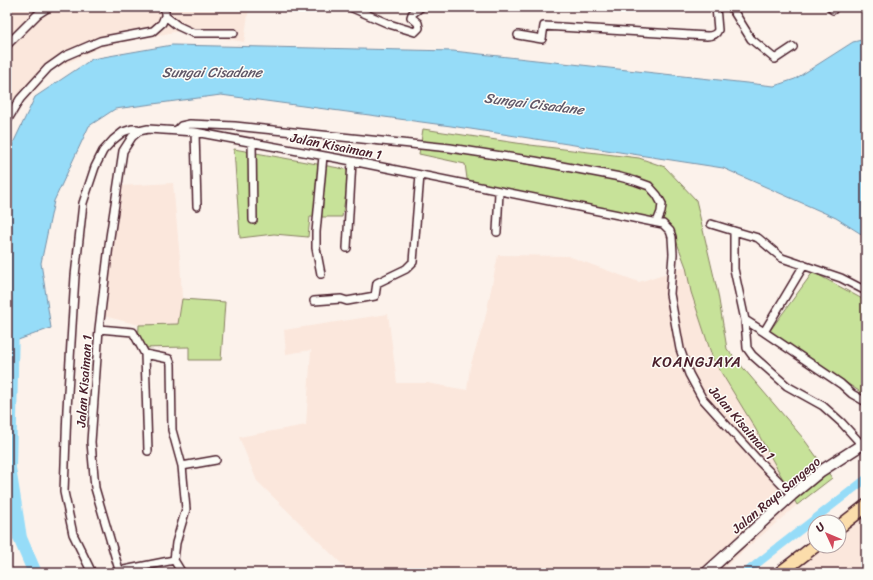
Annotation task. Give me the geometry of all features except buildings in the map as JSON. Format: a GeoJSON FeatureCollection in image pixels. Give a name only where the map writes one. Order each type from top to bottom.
{"type":"FeatureCollection","features":[{"type":"Feature","properties":{"kind":"main road"},"geometry":{"type":"LineString","coordinates":[[847,521],[866,506]]}},
{"type":"Feature","properties":{"kind":"main road"},"geometry":{"type":"LineString","coordinates":[[780,573],[807,552]]}},
{"type":"Feature","properties":{"kind":"street"},"geometry":{"type":"LineString","coordinates":[[7,45],[38,14],[50,7]]}},
{"type":"Feature","properties":{"kind":"street"},"geometry":{"type":"LineString","coordinates":[[7,121],[20,99],[48,68],[65,56],[100,41],[153,31],[162,23],[165,16],[165,7]]}},
{"type":"Feature","properties":{"kind":"street"},"geometry":{"type":"LineString","coordinates":[[350,7],[389,24],[416,32],[419,28],[418,23],[411,17],[412,14],[421,7]]}},
{"type":"Feature","properties":{"kind":"street"},"geometry":{"type":"LineString","coordinates":[[518,35],[542,39],[544,26],[712,36],[717,33],[718,30],[716,7]]}},
{"type":"Feature","properties":{"kind":"street"},"geometry":{"type":"LineString","coordinates":[[730,7],[751,39],[775,59],[793,47]]}},
{"type":"Feature","properties":{"kind":"street"},"geometry":{"type":"LineString","coordinates":[[165,16],[178,26],[193,33],[234,33]]}},
{"type":"Feature","properties":{"kind":"street"},"geometry":{"type":"LineString","coordinates":[[177,130],[181,126],[190,124],[235,126],[450,148],[535,160],[628,179],[649,186],[658,195],[662,204],[657,222]]}},
{"type":"Feature","properties":{"kind":"street","name":"Jalan Kisaiman 1"},"geometry":{"type":"LineString","coordinates":[[120,572],[95,488],[91,442],[99,329],[110,237],[123,151],[132,137],[139,131],[148,128],[195,132],[252,142],[663,224],[670,232],[672,237],[673,254],[670,294],[680,349],[689,374],[702,398],[756,459],[792,495]]}},
{"type":"Feature","properties":{"kind":"street"},"geometry":{"type":"LineString","coordinates":[[92,573],[73,534],[64,492],[67,409],[75,276],[83,202],[95,167],[103,151],[113,140],[123,132],[137,129],[139,131]]}},
{"type":"Feature","properties":{"kind":"street"},"geometry":{"type":"LineString","coordinates":[[195,132],[197,206]]}},
{"type":"Feature","properties":{"kind":"street"},"geometry":{"type":"LineString","coordinates":[[252,142],[253,220]]}},
{"type":"Feature","properties":{"kind":"street"},"geometry":{"type":"LineString","coordinates":[[321,274],[316,248],[316,232],[323,156]]}},
{"type":"Feature","properties":{"kind":"street"},"geometry":{"type":"LineString","coordinates":[[347,248],[352,161]]}},
{"type":"Feature","properties":{"kind":"street"},"geometry":{"type":"LineString","coordinates":[[314,300],[341,299],[347,302],[375,296],[377,283],[406,269],[413,262],[420,175]]}},
{"type":"Feature","properties":{"kind":"street"},"geometry":{"type":"LineString","coordinates":[[498,232],[499,192]]}},
{"type":"Feature","properties":{"kind":"street"},"geometry":{"type":"LineString","coordinates":[[711,224],[758,238],[782,258],[841,278],[866,292]]}},
{"type":"Feature","properties":{"kind":"street"},"geometry":{"type":"LineString","coordinates":[[734,232],[734,269],[745,320],[747,348],[752,355],[787,386],[823,406],[864,444]]}},
{"type":"Feature","properties":{"kind":"street"},"geometry":{"type":"LineString","coordinates":[[764,332],[804,265]]}},
{"type":"Feature","properties":{"kind":"street"},"geometry":{"type":"LineString","coordinates":[[745,320],[841,384],[852,394],[866,402]]}},
{"type":"Feature","properties":{"kind":"street"},"geometry":{"type":"LineString","coordinates":[[99,329],[133,332],[145,354],[148,451]]}},
{"type":"Feature","properties":{"kind":"street"},"geometry":{"type":"LineString","coordinates":[[145,354],[168,359],[171,364],[172,430],[182,466],[186,509],[176,542],[174,560],[182,573]]}},
{"type":"Feature","properties":{"kind":"street","name":"Jalan Raya Sangego"},"geometry":{"type":"LineString","coordinates":[[706,573],[792,495],[821,471],[864,444]]}},
{"type":"Feature","properties":{"kind":"street"},"geometry":{"type":"LineString","coordinates":[[182,466],[216,460]]}},
{"type":"Feature","properties":{"kind":"street"},"geometry":{"type":"LineString","coordinates":[[120,572],[174,560]]}},
{"type":"Feature","properties":{"kind":"shaded area"},"geometry":{"type":"Polygon","coordinates":[[[7,7],[249,7],[244,42],[179,31],[101,47],[46,73],[16,111],[7,139],[7,7]]]}},
{"type":"Feature","properties":{"kind":"shaded area"},"geometry":{"type":"Polygon","coordinates":[[[173,183],[182,299],[178,324],[139,325],[104,316],[119,186],[173,183]]]}},
{"type":"Feature","properties":{"kind":"shaded area"},"geometry":{"type":"Polygon","coordinates":[[[498,255],[568,256],[639,282],[686,267],[691,292],[713,359],[755,428],[797,505],[718,573],[351,573],[257,481],[239,437],[306,425],[311,350],[286,354],[284,330],[388,314],[397,383],[427,383],[467,390],[470,367],[485,319],[498,255]]]}},
{"type":"Feature","properties":{"kind":"shaded area"},"geometry":{"type":"Polygon","coordinates":[[[866,504],[866,573],[777,573],[807,552],[807,554],[847,554],[847,519],[866,504]]]}},
{"type":"Feature","properties":{"kind":"green space"},"geometry":{"type":"Polygon","coordinates":[[[423,129],[530,145],[639,158],[665,167],[696,200],[718,294],[727,349],[803,438],[832,478],[797,505],[755,428],[713,359],[691,292],[686,267],[670,224],[468,186],[465,164],[419,154],[423,129]]]}},
{"type":"Feature","properties":{"kind":"green space"},"geometry":{"type":"Polygon","coordinates":[[[234,149],[350,170],[342,217],[310,217],[308,237],[274,234],[240,238],[234,149]]]}},
{"type":"Feature","properties":{"kind":"green space"},"geometry":{"type":"Polygon","coordinates":[[[813,272],[866,301],[865,395],[769,332],[813,272]]]}},
{"type":"Feature","properties":{"kind":"green space"},"geometry":{"type":"Polygon","coordinates":[[[182,299],[225,302],[221,360],[189,360],[189,347],[138,348],[139,325],[178,324],[182,299]]]}},
{"type":"Feature","properties":{"kind":"water"},"geometry":{"type":"Polygon","coordinates":[[[866,39],[866,237],[836,218],[723,168],[451,126],[221,95],[115,109],[89,126],[54,201],[41,263],[51,328],[7,344],[7,156],[35,97],[92,59],[172,45],[453,51],[774,86],[795,79],[853,42],[866,39]]]}},
{"type":"Feature","properties":{"kind":"waterway","name":"Sungai Cisadane"},"geometry":{"type":"LineString","coordinates":[[12,323],[9,468],[20,538],[35,573]]}},
{"type":"Feature","properties":{"kind":"waterway"},"geometry":{"type":"LineString","coordinates":[[745,573],[866,479]]}},
{"type":"Feature","properties":{"kind":"district","name":"KOANGJAYA"},"geometry":{"type":"Point","coordinates":[697,362]}}]}
